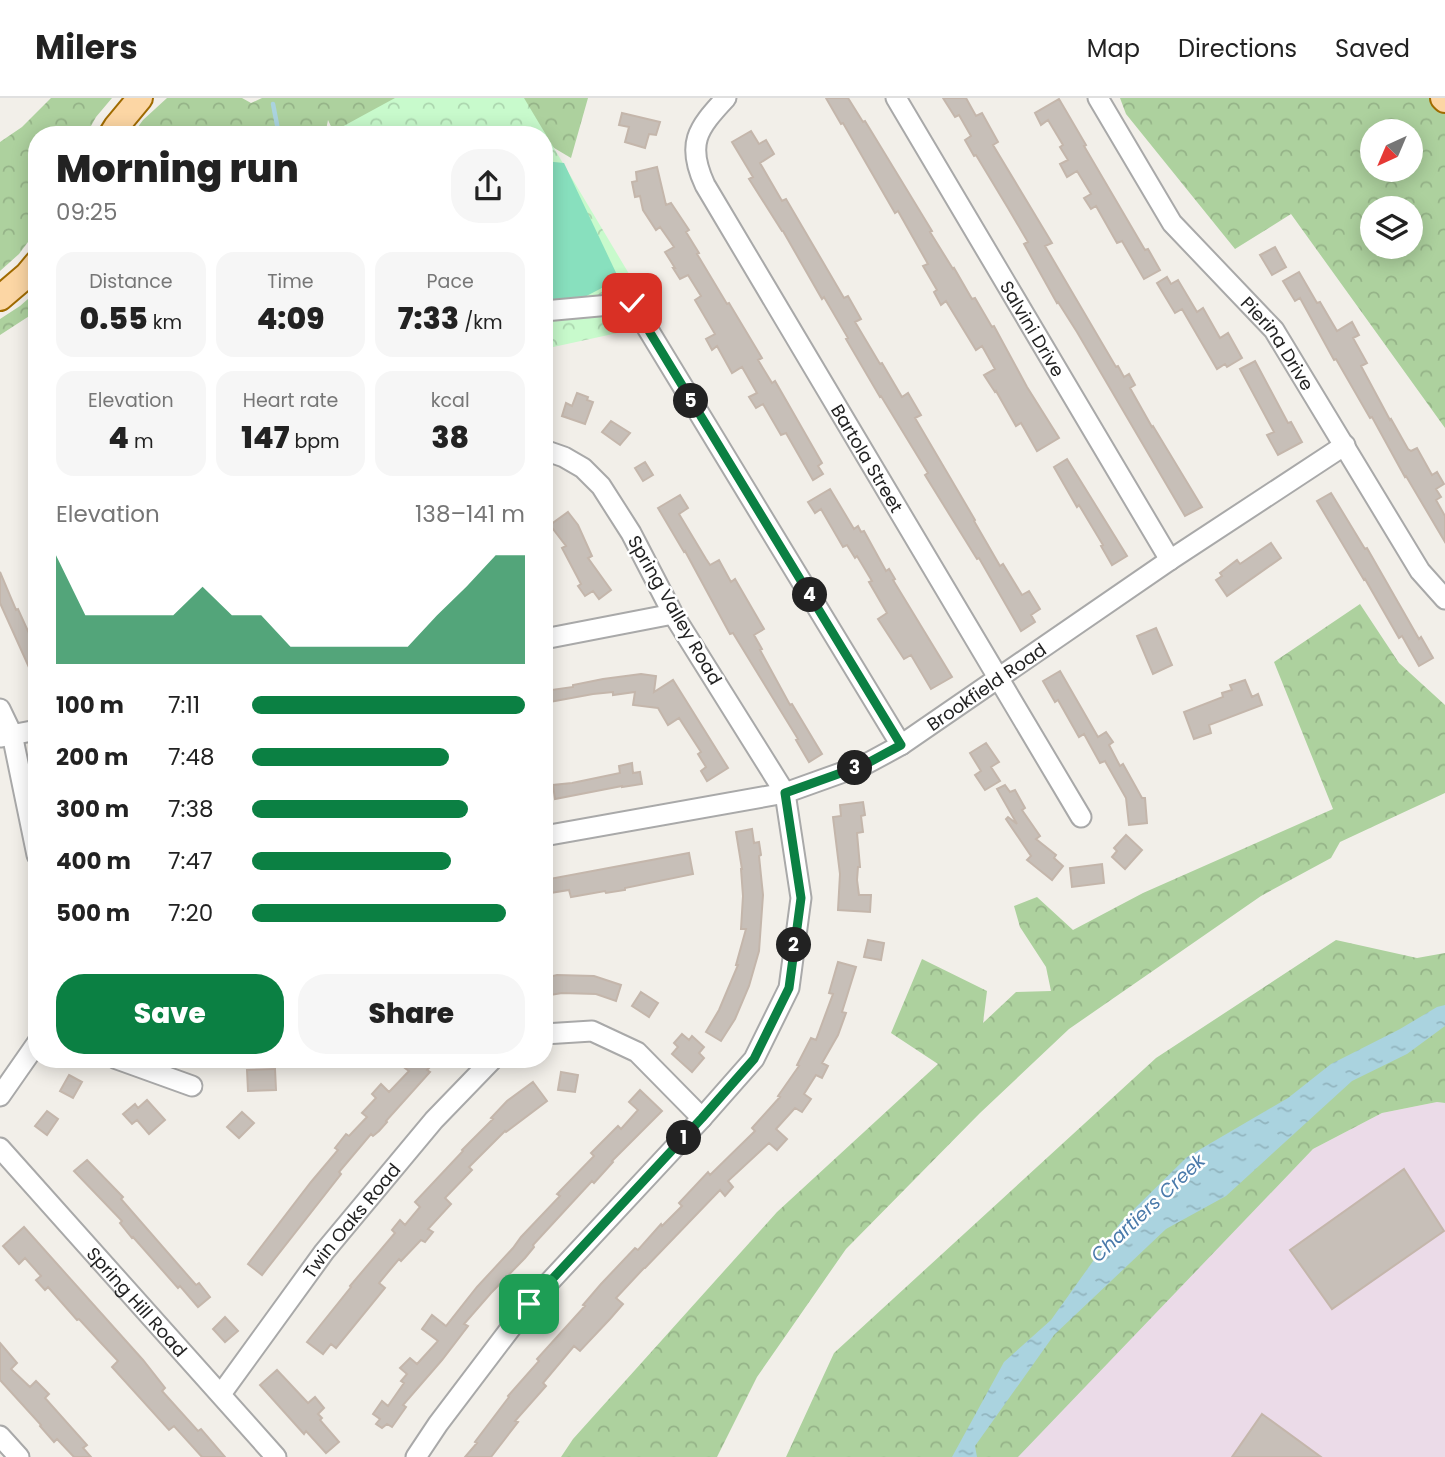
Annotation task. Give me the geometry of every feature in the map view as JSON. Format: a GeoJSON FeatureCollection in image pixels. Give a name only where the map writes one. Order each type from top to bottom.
{"type":"FeatureCollection","features":[{"type":"Feature","properties":{"kind":"main road"},"geometry":{"type":"LineString","coordinates":[[117,126],[141,98]]}},
{"type":"Feature","properties":{"kind":"main road"},"geometry":{"type":"LineString","coordinates":[[0,298],[28,274]]}},
{"type":"Feature","properties":{"kind":"street","name":"Bartola Street"},"geometry":{"type":"LineString","coordinates":[[726,98],[702,126],[695,146],[697,167],[705,185],[1081,817]]}},
{"type":"Feature","properties":{"kind":"street","name":"Salvini Drive"},"geometry":{"type":"LineString","coordinates":[[896,98],[1170,560]]}},
{"type":"Feature","properties":{"kind":"street","name":"Pierina Drive"},"geometry":{"type":"LineString","coordinates":[[1098,98],[1172,223],[1274,330],[1420,570],[1445,599]]}},
{"type":"Feature","properties":{"kind":"street"},"geometry":{"type":"LineString","coordinates":[[553,310],[632,303],[901,745]]}},
{"type":"Feature","properties":{"kind":"street","name":"Brookfield Road"},"geometry":{"type":"LineString","coordinates":[[553,834],[785,793],[866,764],[901,745],[1170,560],[1345,445]]}},
{"type":"Feature","properties":{"kind":"street","name":"Spring Valley Road"},"geometry":{"type":"LineString","coordinates":[[553,453],[583,468],[601,486],[631,533],[673,614],[785,793]]}},
{"type":"Feature","properties":{"kind":"street"},"geometry":{"type":"LineString","coordinates":[[553,637],[673,614]]}},
{"type":"Feature","properties":{"kind":"street"},"geometry":{"type":"LineString","coordinates":[[0,709],[28,820]]}},
{"type":"Feature","properties":{"kind":"street"},"geometry":{"type":"LineString","coordinates":[[6,736],[28,732]]}},
{"type":"Feature","properties":{"kind":"street"},"geometry":{"type":"LineString","coordinates":[[415,1457],[529,1304],[754,1059],[789,988],[801,898],[785,793]]}},
{"type":"Feature","properties":{"kind":"street"},"geometry":{"type":"LineString","coordinates":[[553,1033],[592,1031],[637,1052],[702,1118]]}},
{"type":"Feature","properties":{"kind":"street"},"geometry":{"type":"LineString","coordinates":[[0,1096],[28,1056]]}},
{"type":"Feature","properties":{"kind":"street"},"geometry":{"type":"LineString","coordinates":[[142,1068],[192,1086]]}},
{"type":"Feature","properties":{"kind":"street","name":"Twin Oaks Road"},"geometry":{"type":"LineString","coordinates":[[221,1394],[324,1252],[434,1120],[484,1068]]}},
{"type":"Feature","properties":{"kind":"street","name":"Spring Hill Road"},"geometry":{"type":"LineString","coordinates":[[0,1148],[276,1457]]}},
{"type":"Feature","properties":{"kind":"street"},"geometry":{"type":"LineString","coordinates":[[0,1436],[19,1457]]}},
{"type":"Feature","properties":{"kind":"shaded area"},"geometry":{"type":"Polygon","coordinates":[[[1437,1102],[1445,1103],[1445,1457],[1012,1457],[1313,1149],[1382,1113],[1437,1102]]]}},
{"type":"Feature","properties":{"kind":"green space"},"geometry":{"type":"Polygon","coordinates":[[[51,98],[112,98],[91,126],[28,126],[28,242],[0,271],[0,142],[22,127],[51,98]]]}},
{"type":"Feature","properties":{"kind":"green space"},"geometry":{"type":"Polygon","coordinates":[[[167,98],[242,98],[251,103],[262,98],[588,98],[571,158],[553,147],[553,126],[331,126],[328,120],[327,126],[139,126],[167,98]]]}},
{"type":"Feature","properties":{"kind":"green space"},"geometry":{"type":"Polygon","coordinates":[[[395,98],[524,98],[541,126],[344,126],[395,98]]]}},
{"type":"Feature","properties":{"kind":"green space"},"geometry":{"type":"Polygon","coordinates":[[[1120,98],[1445,98],[1445,428],[1291,214],[1235,249],[1126,114],[1120,98]]]}},
{"type":"Feature","properties":{"kind":"green space"},"geometry":{"type":"Polygon","coordinates":[[[553,147],[659,324],[553,347],[553,147]]]}},
{"type":"Feature","properties":{"kind":"green space"},"geometry":{"type":"Polygon","coordinates":[[[553,162],[564,163],[619,279],[573,303],[553,304],[553,162]]]}},
{"type":"Feature","properties":{"kind":"green space"},"geometry":{"type":"Polygon","coordinates":[[[28,299],[28,317],[0,335],[0,319],[28,299]]]}},
{"type":"Feature","properties":{"kind":"green space"},"geometry":{"type":"Polygon","coordinates":[[[1360,604],[1399,663],[1445,705],[1445,793],[1340,842],[1331,858],[1261,896],[1069,1029],[980,1113],[846,1249],[757,1377],[717,1457],[561,1457],[573,1439],[777,1212],[938,1064],[891,1033],[922,959],[987,991],[983,1023],[1016,992],[1051,991],[1046,967],[1020,927],[1014,906],[1037,897],[1073,930],[1143,893],[1333,809],[1274,662],[1360,604]]]}},
{"type":"Feature","properties":{"kind":"green space"},"geometry":{"type":"Polygon","coordinates":[[[1336,940],[1417,958],[1445,953],[1445,1103],[1437,1102],[1382,1113],[1313,1149],[1018,1457],[786,1457],[834,1353],[1156,1058],[1336,940]]]}},
{"type":"Feature","properties":{"kind":"water","name":"Chartiers Creek"},"geometry":{"type":"Polygon","coordinates":[[[1445,1005],[1445,1026],[1407,1054],[1352,1081],[1226,1196],[1166,1229],[1054,1335],[975,1446],[977,1457],[952,1457],[1004,1362],[1051,1320],[1121,1222],[1187,1157],[1288,1098],[1331,1064],[1445,1005]]]}},
{"type":"Feature","properties":{"kind":"building"},"geometry":{"type":"Polygon","coordinates":[[[826,98],[848,98],[863,122],[865,121],[953,269],[992,327],[994,326],[1059,438],[1037,451],[1021,423],[1016,426],[984,375],[995,369],[982,346],[976,350],[946,301],[941,305],[934,292],[937,290],[923,266],[928,264],[898,211],[895,213],[826,98]]]}},
{"type":"Feature","properties":{"kind":"building"},"geometry":{"type":"Polygon","coordinates":[[[943,98],[966,98],[976,116],[982,113],[998,142],[993,145],[1052,243],[1045,246],[1116,367],[1118,366],[1124,377],[1129,374],[1135,385],[1130,388],[1202,507],[1185,516],[1077,332],[1057,303],[1024,244],[1028,242],[976,155],[974,156],[965,140],[971,136],[959,115],[955,117],[943,98]]]}},
{"type":"Feature","properties":{"kind":"building"},"geometry":{"type":"Polygon","coordinates":[[[1059,99],[1145,250],[1148,249],[1160,270],[1144,279],[1122,241],[1117,243],[1096,206],[1091,209],[1084,198],[1091,194],[1077,171],[1067,177],[1060,164],[1068,160],[1060,147],[1063,145],[1048,120],[1041,125],[1035,113],[1059,99]]]}},
{"type":"Feature","properties":{"kind":"building"},"geometry":{"type":"Polygon","coordinates":[[[622,113],[660,122],[656,135],[649,134],[645,148],[625,142],[629,127],[619,125],[622,113]]]}},
{"type":"Feature","properties":{"kind":"building"},"geometry":{"type":"Polygon","coordinates":[[[751,131],[759,144],[766,140],[774,154],[760,163],[782,201],[786,199],[844,298],[848,296],[861,319],[855,322],[880,364],[882,363],[902,397],[908,393],[921,415],[915,418],[1000,566],[1003,564],[1022,595],[1029,591],[1040,609],[1031,615],[1035,622],[1021,631],[979,558],[977,559],[925,475],[928,473],[880,397],[824,297],[822,299],[749,179],[753,177],[732,142],[751,131]]]}},
{"type":"Feature","properties":{"kind":"building"},"geometry":{"type":"Polygon","coordinates":[[[657,167],[666,205],[671,203],[689,230],[686,232],[699,253],[697,254],[762,358],[758,360],[772,383],[775,381],[822,463],[818,466],[823,474],[813,480],[786,433],[781,435],[763,404],[756,408],[749,397],[757,393],[742,367],[732,373],[717,346],[712,350],[706,339],[715,334],[695,300],[701,296],[688,275],[680,279],[665,252],[674,247],[660,227],[656,230],[643,210],[640,196],[635,197],[632,182],[637,181],[636,172],[657,167]]]}},
{"type":"Feature","properties":{"kind":"building"},"geometry":{"type":"Polygon","coordinates":[[[1275,247],[1286,267],[1272,275],[1260,255],[1275,247]]]}},
{"type":"Feature","properties":{"kind":"building"},"geometry":{"type":"Polygon","coordinates":[[[1299,272],[1337,331],[1352,322],[1359,335],[1353,338],[1367,363],[1361,366],[1390,420],[1408,449],[1411,451],[1417,448],[1432,475],[1437,472],[1444,484],[1436,489],[1441,497],[1436,500],[1445,516],[1445,542],[1372,417],[1370,418],[1336,359],[1334,360],[1300,298],[1295,301],[1283,281],[1299,272]]]}},
{"type":"Feature","properties":{"kind":"building"},"geometry":{"type":"Polygon","coordinates":[[[1167,277],[1171,284],[1178,280],[1197,312],[1203,308],[1220,338],[1228,333],[1242,358],[1227,367],[1225,364],[1217,369],[1182,309],[1175,313],[1157,283],[1167,277]]]}},
{"type":"Feature","properties":{"kind":"building"},"geometry":{"type":"Polygon","coordinates":[[[1255,361],[1288,423],[1291,422],[1302,442],[1278,455],[1267,435],[1274,432],[1240,369],[1255,361]]]}},
{"type":"Feature","properties":{"kind":"building"},"geometry":{"type":"Polygon","coordinates":[[[577,393],[593,402],[585,424],[562,416],[566,403],[572,406],[577,393]]]}},
{"type":"Feature","properties":{"kind":"building"},"geometry":{"type":"Polygon","coordinates":[[[611,421],[630,433],[620,445],[602,432],[611,421]]]}},
{"type":"Feature","properties":{"kind":"building"},"geometry":{"type":"Polygon","coordinates":[[[1067,459],[1127,556],[1112,565],[1101,546],[1103,545],[1054,467],[1067,459]]]}},
{"type":"Feature","properties":{"kind":"building"},"geometry":{"type":"Polygon","coordinates":[[[645,462],[653,475],[643,481],[635,468],[645,462]]]}},
{"type":"Feature","properties":{"kind":"building"},"geometry":{"type":"Polygon","coordinates":[[[830,489],[854,529],[858,526],[861,532],[864,531],[886,571],[889,569],[952,677],[931,689],[911,655],[904,659],[878,619],[887,613],[869,582],[872,581],[857,556],[855,558],[847,545],[843,547],[821,509],[815,513],[808,502],[830,489]]]}},
{"type":"Feature","properties":{"kind":"building"},"geometry":{"type":"Polygon","coordinates":[[[1331,493],[1433,658],[1419,666],[1402,636],[1399,638],[1317,501],[1331,493]]]}},
{"type":"Feature","properties":{"kind":"building"},"geometry":{"type":"Polygon","coordinates":[[[680,495],[688,508],[679,514],[706,559],[710,565],[719,560],[731,582],[735,579],[764,629],[754,635],[762,649],[760,650],[790,705],[792,704],[822,754],[809,762],[796,740],[798,739],[733,633],[730,634],[685,551],[658,508],[680,495]]]}},
{"type":"Feature","properties":{"kind":"building"},"geometry":{"type":"Polygon","coordinates":[[[568,512],[578,525],[592,556],[588,558],[611,590],[599,599],[593,591],[585,596],[578,586],[581,584],[562,548],[566,546],[553,529],[553,523],[568,512]]]}},
{"type":"Feature","properties":{"kind":"building"},"geometry":{"type":"Polygon","coordinates":[[[1271,543],[1281,558],[1227,596],[1216,580],[1222,576],[1220,573],[1237,560],[1240,564],[1271,543]]]}},
{"type":"Feature","properties":{"kind":"building"},"geometry":{"type":"Polygon","coordinates":[[[0,572],[28,631],[28,665],[0,603],[0,572]]]}},
{"type":"Feature","properties":{"kind":"building"},"geometry":{"type":"Polygon","coordinates":[[[1156,628],[1172,665],[1153,674],[1137,636],[1156,628]]]}},
{"type":"Feature","properties":{"kind":"building"},"geometry":{"type":"Polygon","coordinates":[[[1060,671],[1098,737],[1106,732],[1113,742],[1109,745],[1120,766],[1123,764],[1142,798],[1145,798],[1147,823],[1129,825],[1126,798],[1105,761],[1100,763],[1084,734],[1079,737],[1058,700],[1055,702],[1043,681],[1060,671]]]}},
{"type":"Feature","properties":{"kind":"building"},"geometry":{"type":"Polygon","coordinates":[[[641,674],[656,676],[654,692],[673,680],[728,768],[707,781],[701,771],[706,767],[698,754],[701,752],[679,718],[668,725],[658,708],[633,705],[635,692],[593,694],[553,701],[553,690],[641,674]]]}},
{"type":"Feature","properties":{"kind":"building"},"geometry":{"type":"Polygon","coordinates":[[[1245,680],[1252,697],[1258,694],[1262,705],[1209,725],[1211,733],[1194,739],[1184,712],[1223,697],[1222,693],[1232,690],[1230,685],[1245,680]]]}},
{"type":"Feature","properties":{"kind":"building"},"geometry":{"type":"Polygon","coordinates":[[[986,743],[999,762],[991,767],[1000,781],[985,790],[975,775],[981,771],[970,753],[986,743]]]}},
{"type":"Feature","properties":{"kind":"building"},"geometry":{"type":"Polygon","coordinates":[[[632,763],[633,773],[640,772],[642,784],[555,799],[553,785],[620,773],[619,766],[632,763]]]}},
{"type":"Feature","properties":{"kind":"building"},"geometry":{"type":"Polygon","coordinates":[[[1005,785],[1010,792],[1015,790],[1025,808],[1022,810],[1040,836],[1036,839],[1056,855],[1054,858],[1063,866],[1052,880],[1027,860],[1031,856],[1006,819],[1008,817],[1017,824],[997,789],[1005,785]]]}},
{"type":"Feature","properties":{"kind":"building"},"geometry":{"type":"Polygon","coordinates":[[[863,802],[863,832],[857,833],[860,867],[857,880],[859,895],[871,895],[870,912],[838,910],[840,874],[833,817],[841,816],[840,805],[863,802]]]}},
{"type":"Feature","properties":{"kind":"building"},"geometry":{"type":"Polygon","coordinates":[[[752,829],[754,843],[759,842],[761,855],[763,895],[759,951],[749,986],[735,1019],[721,1041],[706,1032],[719,1010],[738,965],[746,929],[741,929],[742,869],[736,832],[752,829]]]}},
{"type":"Feature","properties":{"kind":"building"},"geometry":{"type":"Polygon","coordinates":[[[1126,835],[1142,850],[1125,869],[1112,857],[1117,851],[1114,848],[1126,835]]]}},
{"type":"Feature","properties":{"kind":"building"},"geometry":{"type":"Polygon","coordinates":[[[689,853],[693,874],[625,890],[571,897],[569,890],[553,893],[553,878],[689,853]]]}},
{"type":"Feature","properties":{"kind":"building"},"geometry":{"type":"Polygon","coordinates":[[[1102,864],[1104,883],[1072,887],[1070,868],[1102,864]]]}},
{"type":"Feature","properties":{"kind":"building"},"geometry":{"type":"Polygon","coordinates":[[[868,940],[884,943],[881,960],[864,957],[868,940]]]}},
{"type":"Feature","properties":{"kind":"building"},"geometry":{"type":"Polygon","coordinates":[[[838,962],[856,967],[842,1012],[846,1013],[838,1035],[822,1063],[828,1066],[822,1078],[816,1075],[804,1094],[811,1099],[802,1112],[795,1108],[776,1129],[787,1139],[777,1150],[769,1143],[728,1181],[733,1187],[725,1196],[720,1190],[616,1298],[623,1304],[580,1351],[574,1346],[543,1383],[546,1386],[515,1421],[518,1422],[491,1457],[465,1457],[508,1396],[539,1361],[537,1359],[585,1306],[583,1305],[601,1284],[635,1248],[638,1250],[661,1224],[662,1226],[682,1206],[679,1203],[708,1172],[710,1175],[755,1131],[752,1128],[780,1097],[778,1096],[799,1066],[797,1065],[811,1038],[816,1040],[833,994],[829,993],[838,962]]]}},
{"type":"Feature","properties":{"kind":"building"},"geometry":{"type":"Polygon","coordinates":[[[553,976],[594,976],[621,985],[616,1001],[596,994],[553,994],[553,976]]]}},
{"type":"Feature","properties":{"kind":"building"},"geometry":{"type":"Polygon","coordinates":[[[641,992],[658,1003],[649,1017],[632,1006],[641,992]]]}},
{"type":"Feature","properties":{"kind":"building"},"geometry":{"type":"Polygon","coordinates":[[[682,1034],[689,1040],[692,1036],[704,1047],[699,1053],[704,1058],[692,1072],[672,1054],[678,1047],[674,1043],[682,1034]]]}},
{"type":"Feature","properties":{"kind":"building"},"geometry":{"type":"Polygon","coordinates":[[[405,1068],[429,1068],[427,1070],[430,1072],[339,1172],[341,1174],[262,1275],[248,1264],[338,1150],[335,1148],[346,1134],[349,1136],[367,1117],[362,1113],[376,1098],[372,1094],[381,1084],[389,1092],[409,1071],[405,1068]]]}},
{"type":"Feature","properties":{"kind":"building"},"geometry":{"type":"Polygon","coordinates":[[[275,1069],[276,1090],[248,1091],[247,1070],[275,1069]]]}},
{"type":"Feature","properties":{"kind":"building"},"geometry":{"type":"Polygon","coordinates":[[[561,1072],[578,1075],[575,1092],[558,1090],[561,1072]]]}},
{"type":"Feature","properties":{"kind":"building"},"geometry":{"type":"Polygon","coordinates":[[[69,1075],[82,1082],[73,1098],[60,1091],[69,1075]]]}},
{"type":"Feature","properties":{"kind":"building"},"geometry":{"type":"Polygon","coordinates":[[[533,1082],[547,1101],[505,1131],[469,1167],[472,1170],[445,1198],[451,1204],[428,1229],[433,1232],[425,1242],[421,1240],[401,1261],[399,1259],[379,1283],[385,1288],[336,1348],[331,1344],[323,1354],[307,1342],[395,1233],[392,1230],[400,1220],[405,1225],[420,1207],[415,1202],[507,1101],[533,1082]]]}},
{"type":"Feature","properties":{"kind":"building"},"geometry":{"type":"Polygon","coordinates":[[[640,1090],[662,1111],[594,1183],[592,1181],[464,1324],[468,1326],[403,1405],[406,1407],[392,1427],[387,1424],[382,1428],[376,1424],[380,1419],[373,1414],[382,1401],[388,1406],[404,1383],[401,1381],[407,1374],[400,1368],[410,1358],[417,1364],[438,1341],[422,1329],[432,1315],[446,1326],[477,1287],[560,1196],[557,1194],[594,1156],[591,1153],[618,1126],[621,1129],[638,1110],[629,1102],[640,1090]]]}},
{"type":"Feature","properties":{"kind":"building"},"geometry":{"type":"Polygon","coordinates":[[[147,1100],[165,1120],[149,1134],[137,1120],[132,1124],[123,1114],[135,1104],[138,1108],[147,1100]]]}},
{"type":"Feature","properties":{"kind":"building"},"geometry":{"type":"Polygon","coordinates":[[[47,1111],[58,1119],[47,1135],[35,1126],[47,1111]]]}},
{"type":"Feature","properties":{"kind":"building"},"geometry":{"type":"Polygon","coordinates":[[[242,1112],[254,1123],[239,1138],[227,1127],[242,1112]]]}},
{"type":"Feature","properties":{"kind":"building"},"geometry":{"type":"Polygon","coordinates":[[[87,1160],[123,1197],[121,1199],[196,1285],[199,1283],[210,1297],[198,1307],[132,1238],[120,1223],[122,1221],[74,1171],[87,1160]]]}},
{"type":"Feature","properties":{"kind":"building"},"geometry":{"type":"Polygon","coordinates":[[[1404,1169],[1444,1231],[1332,1309],[1290,1250],[1404,1169]]]}},
{"type":"Feature","properties":{"kind":"building"},"geometry":{"type":"Polygon","coordinates":[[[24,1227],[143,1360],[165,1388],[162,1391],[225,1457],[202,1457],[174,1426],[169,1430],[112,1367],[118,1361],[48,1287],[45,1290],[36,1280],[41,1276],[25,1258],[19,1264],[3,1246],[24,1227]]]}},
{"type":"Feature","properties":{"kind":"building"},"geometry":{"type":"Polygon","coordinates":[[[225,1317],[238,1331],[225,1342],[213,1329],[225,1317]]]}},
{"type":"Feature","properties":{"kind":"building"},"geometry":{"type":"Polygon","coordinates":[[[0,1343],[17,1363],[11,1369],[30,1387],[36,1381],[49,1394],[45,1398],[87,1445],[83,1448],[91,1457],[74,1457],[57,1439],[54,1442],[0,1380],[0,1343]]]}},
{"type":"Feature","properties":{"kind":"building"},"geometry":{"type":"Polygon","coordinates":[[[277,1370],[308,1403],[315,1397],[324,1408],[318,1414],[322,1418],[320,1420],[339,1442],[326,1453],[306,1431],[304,1434],[260,1385],[277,1370]]]}},
{"type":"Feature","properties":{"kind":"building"},"geometry":{"type":"Polygon","coordinates":[[[1262,1414],[1321,1457],[1232,1457],[1262,1414]]]}},
{"type":"Feature","properties":{"kind":"waterway"},"geometry":{"type":"LineString","coordinates":[[273,104],[277,126]]}},
{"type":"Feature","properties":{"kind":"route"},"geometry":{"type":"LineString","coordinates":[[529,1304],[754,1059],[789,988],[801,898],[785,793],[866,764],[901,745],[632,303]]}}]}
